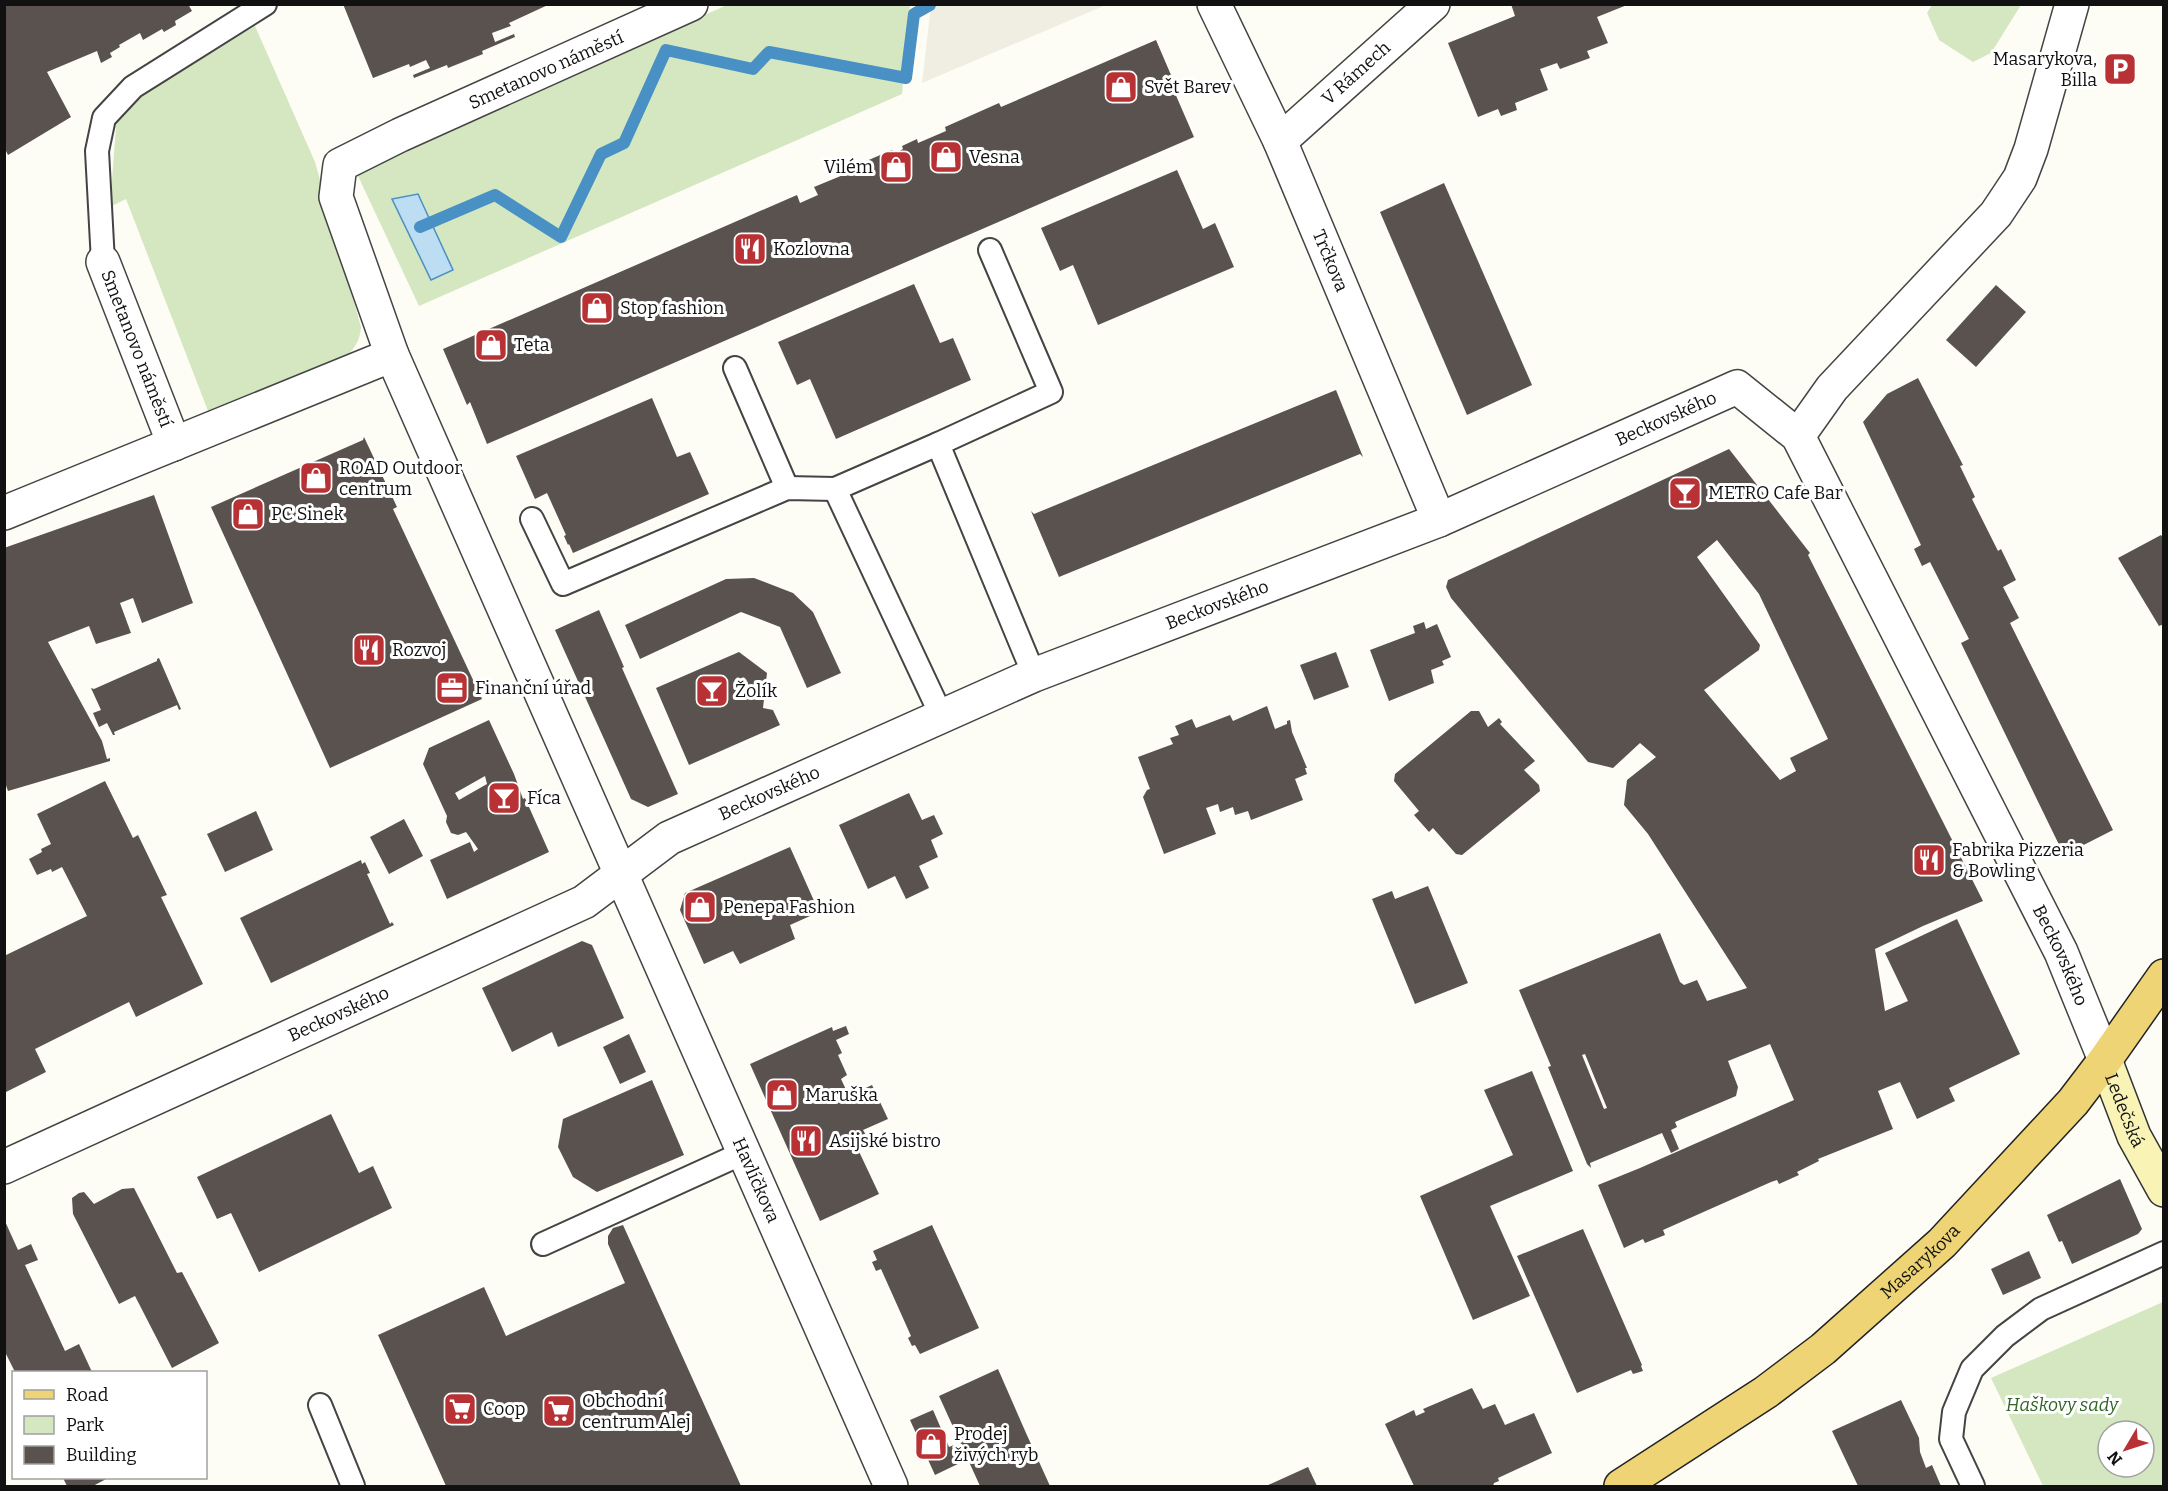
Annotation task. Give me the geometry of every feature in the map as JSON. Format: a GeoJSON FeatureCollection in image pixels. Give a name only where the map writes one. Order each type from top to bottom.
{"type":"FeatureCollection","features":[{"type":"Feature","properties":{"kind":"main road","name":"Masarykova"},"geometry":{"type":"LineString","coordinates":[[1621,1486],[1766,1392],[1823,1349],[1942,1243],[2073,1102],[2163,976]]}},
{"type":"Feature","properties":{"kind":"main road","name":"Ledečská"},"geometry":{"type":"LineString","coordinates":[[2105,1060],[2134,1136],[2163,1190]]}},
{"type":"Feature","properties":{"kind":"street","name":"Smetanovo náměstí"},"geometry":{"type":"LineString","coordinates":[[4,513],[392,355],[336,197],[340,165],[400,135],[691,4]]}},
{"type":"Feature","properties":{"kind":"street","name":"Trčkova"},"geometry":{"type":"LineString","coordinates":[[1214,4],[1280,141],[1439,520]]}},
{"type":"Feature","properties":{"kind":"street","name":"V Rámech"},"geometry":{"type":"LineString","coordinates":[[1280,141],[1433,4]]}},
{"type":"Feature","properties":{"kind":"street"},"geometry":{"type":"LineString","coordinates":[[1798,436],[1832,388],[1996,214],[2020,178],[2031,149],[2072,4]]}},
{"type":"Feature","properties":{"kind":"street","name":"Smetanovo náměstí"},"geometry":{"type":"LineString","coordinates":[[103,262],[174,444]]}},
{"type":"Feature","properties":{"kind":"street","name":"Havlíčkova"},"geometry":{"type":"LineString","coordinates":[[392,355],[891,1486]]}},
{"type":"Feature","properties":{"kind":"street","name":"Beckovského"},"geometry":{"type":"LineString","coordinates":[[4,1167],[584,902],[669,838],[1034,675],[1439,520],[1737,387],[1798,436],[2061,952],[2105,1060]]}},
{"type":"Feature","properties":{"kind":"lane","name":"Smetanovo náměstí"},"geometry":{"type":"LineString","coordinates":[[103,262],[97,151],[104,118],[133,87],[261,7]]}},
{"type":"Feature","properties":{"kind":"lane"},"geometry":{"type":"LineString","coordinates":[[532,519],[563,585],[788,488],[835,489],[1051,392],[990,250]]}},
{"type":"Feature","properties":{"kind":"lane"},"geometry":{"type":"LineString","coordinates":[[735,368],[788,488]]}},
{"type":"Feature","properties":{"kind":"lane"},"geometry":{"type":"LineString","coordinates":[[938,444],[1034,675]]}},
{"type":"Feature","properties":{"kind":"lane"},"geometry":{"type":"LineString","coordinates":[[835,489],[942,717]]}},
{"type":"Feature","properties":{"kind":"lane"},"geometry":{"type":"LineString","coordinates":[[543,1244],[744,1153]]}},
{"type":"Feature","properties":{"kind":"lane"},"geometry":{"type":"LineString","coordinates":[[1973,1486],[1951,1439],[1954,1412],[1972,1370],[2005,1336],[2041,1309],[2163,1253]]}},
{"type":"Feature","properties":{"kind":"lane"},"geometry":{"type":"LineString","coordinates":[[320,1405],[353,1486]]}},
{"type":"Feature","properties":{"kind":"green space"},"geometry":{"type":"Polygon","coordinates":[[[727,5],[910,5],[902,94],[419,306],[358,176],[366,166],[727,5]]]}},
{"type":"Feature","properties":{"kind":"green space"},"geometry":{"type":"Polygon","coordinates":[[[1932,5],[2021,5],[1991,53],[1973,62],[1939,40],[1927,13],[1932,5]]]}},
{"type":"Feature","properties":{"kind":"green space"},"geometry":{"type":"Polygon","coordinates":[[[255,26],[315,162],[361,327],[357,342],[348,355],[210,416],[126,199],[110,207],[117,113],[119,108],[255,26]]]}},
{"type":"Feature","properties":{"kind":"green space","name":"Haškovy sady"},"geometry":{"type":"Polygon","coordinates":[[[2163,1302],[2163,1486],[2043,1486],[1991,1378],[2163,1302]]]}},
{"type":"Feature","properties":{"kind":"shaded area"},"geometry":{"type":"Polygon","coordinates":[[[931,4],[1106,5],[922,83],[931,4]]]}},
{"type":"Feature","properties":{"kind":"water"},"geometry":{"type":"Polygon","coordinates":[[[418,194],[453,270],[431,280],[392,199],[418,194]]]}},
{"type":"Feature","properties":{"kind":"building"},"geometry":{"type":"Polygon","coordinates":[[[4,4],[188,4],[192,11],[175,21],[176,25],[164,32],[162,29],[143,40],[140,33],[119,45],[120,47],[110,53],[112,57],[101,63],[97,51],[47,72],[71,117],[8,155],[4,147],[4,4]]]}},
{"type":"Feature","properties":{"kind":"building"},"geometry":{"type":"Polygon","coordinates":[[[343,4],[550,4],[509,23],[511,26],[492,33],[495,42],[514,34],[515,37],[482,51],[483,54],[414,78],[413,75],[430,68],[426,60],[373,78],[343,4]]]}},
{"type":"Feature","properties":{"kind":"building"},"geometry":{"type":"Polygon","coordinates":[[[1511,4],[1627,5],[1597,17],[1608,43],[1587,51],[1590,58],[1560,69],[1557,63],[1540,69],[1548,90],[1515,103],[1517,110],[1501,116],[1498,109],[1478,117],[1448,43],[1515,16],[1511,4]]]}},
{"type":"Feature","properties":{"kind":"building"},"geometry":{"type":"Polygon","coordinates":[[[1156,40],[1174,82],[1171,84],[1194,137],[487,444],[470,402],[467,405],[443,349],[797,195],[800,203],[818,195],[814,187],[865,166],[864,162],[892,150],[894,154],[903,149],[902,146],[917,139],[918,143],[946,131],[945,127],[999,103],[1001,107],[1156,40]]]}},
{"type":"Feature","properties":{"kind":"building"},"geometry":{"type":"Polygon","coordinates":[[[1177,170],[1203,229],[1215,223],[1234,267],[1098,325],[1073,265],[1060,271],[1041,228],[1177,170]]]}},
{"type":"Feature","properties":{"kind":"building"},"geometry":{"type":"Polygon","coordinates":[[[1444,183],[1532,385],[1467,415],[1380,212],[1444,183]]]}},
{"type":"Feature","properties":{"kind":"building"},"geometry":{"type":"Polygon","coordinates":[[[914,284],[940,343],[953,338],[971,380],[836,439],[810,379],[797,385],[778,342],[914,284]]]}},
{"type":"Feature","properties":{"kind":"building"},"geometry":{"type":"Polygon","coordinates":[[[1996,285],[2026,312],[1976,367],[1946,340],[1996,285]]]}},
{"type":"Feature","properties":{"kind":"building"},"geometry":{"type":"Polygon","coordinates":[[[1918,378],[1963,465],[1960,466],[1975,497],[1972,499],[1998,551],[2001,549],[2016,580],[2003,587],[2019,618],[2010,623],[2113,830],[2064,855],[1961,643],[1969,639],[1930,562],[1922,566],[1914,549],[1921,545],[1863,422],[1887,394],[1918,378]]]}},
{"type":"Feature","properties":{"kind":"building"},"geometry":{"type":"Polygon","coordinates":[[[1336,390],[1363,457],[1360,454],[1059,577],[1031,511],[1034,514],[1336,390]]]}},
{"type":"Feature","properties":{"kind":"building"},"geometry":{"type":"Polygon","coordinates":[[[652,398],[677,457],[690,452],[709,494],[573,553],[547,493],[535,499],[516,456],[652,398]]]}},
{"type":"Feature","properties":{"kind":"building"},"geometry":{"type":"Polygon","coordinates":[[[364,437],[397,507],[393,509],[482,699],[330,768],[211,507],[363,440],[364,437]]]}},
{"type":"Feature","properties":{"kind":"building"},"geometry":{"type":"Polygon","coordinates":[[[1729,449],[1810,553],[1808,555],[1983,901],[1875,949],[1885,1011],[1908,1001],[1885,953],[1957,919],[2020,1054],[1949,1088],[1955,1101],[1917,1119],[1900,1082],[1878,1091],[1893,1129],[1818,1159],[1819,1161],[1797,1172],[1799,1175],[1779,1184],[1777,1180],[1771,1182],[1663,1230],[1665,1235],[1645,1243],[1643,1239],[1624,1248],[1598,1185],[1794,1100],[1770,1044],[1728,1061],[1738,1087],[1736,1096],[1675,1122],[1677,1127],[1671,1130],[1679,1149],[1671,1153],[1662,1133],[1590,1163],[1591,1168],[1587,1164],[1548,1067],[1551,1066],[1519,990],[1660,933],[1680,982],[1684,985],[1697,980],[1707,1001],[1747,988],[1648,834],[1624,805],[1627,780],[1656,757],[1640,743],[1613,768],[1588,762],[1451,598],[1446,587],[1448,580],[1729,449]],[[1717,540],[1697,557],[1760,645],[1759,650],[1704,690],[1780,780],[1796,771],[1790,758],[1828,739],[1759,594],[1717,540]],[[1585,1054],[1582,1055],[1604,1109],[1607,1108],[1585,1054]]]}},
{"type":"Feature","properties":{"kind":"building"},"geometry":{"type":"Polygon","coordinates":[[[154,495],[193,603],[142,623],[133,598],[120,603],[131,633],[96,644],[89,626],[48,642],[102,741],[107,759],[110,758],[110,761],[8,791],[4,780],[4,548],[154,495]]]}},
{"type":"Feature","properties":{"kind":"building"},"geometry":{"type":"Polygon","coordinates":[[[2161,535],[2164,539],[2164,624],[2159,626],[2118,558],[2161,535]]]}},
{"type":"Feature","properties":{"kind":"building"},"geometry":{"type":"Polygon","coordinates":[[[754,578],[793,593],[813,612],[841,673],[807,688],[780,627],[741,612],[640,659],[625,625],[726,579],[754,578]]]}},
{"type":"Feature","properties":{"kind":"building"},"geometry":{"type":"Polygon","coordinates":[[[599,610],[678,794],[648,807],[631,799],[555,630],[599,610]]]}},
{"type":"Feature","properties":{"kind":"building"},"geometry":{"type":"Polygon","coordinates":[[[1424,622],[1426,629],[1437,624],[1451,657],[1442,661],[1444,665],[1431,670],[1434,683],[1389,701],[1370,650],[1415,633],[1413,626],[1424,622]]]}},
{"type":"Feature","properties":{"kind":"building"},"geometry":{"type":"Polygon","coordinates":[[[739,652],[767,673],[763,708],[773,710],[780,725],[689,765],[656,688],[739,652]]]}},
{"type":"Feature","properties":{"kind":"building"},"geometry":{"type":"Polygon","coordinates":[[[1336,652],[1349,687],[1314,700],[1300,665],[1336,652]]]}},
{"type":"Feature","properties":{"kind":"building"},"geometry":{"type":"Polygon","coordinates":[[[159,658],[181,709],[179,710],[177,705],[114,732],[115,735],[107,723],[99,727],[93,713],[101,710],[91,688],[94,689],[157,661],[159,658]]]}},
{"type":"Feature","properties":{"kind":"building"},"geometry":{"type":"Polygon","coordinates":[[[1267,706],[1275,729],[1287,724],[1290,720],[1292,732],[1307,768],[1305,768],[1307,774],[1295,779],[1303,800],[1251,820],[1248,811],[1235,815],[1233,807],[1220,812],[1218,804],[1206,808],[1216,834],[1164,854],[1143,797],[1150,789],[1138,757],[1173,744],[1170,738],[1179,735],[1175,726],[1192,719],[1196,728],[1230,715],[1233,721],[1267,706]]]}},
{"type":"Feature","properties":{"kind":"building"},"geometry":{"type":"Polygon","coordinates":[[[1471,711],[1479,711],[1488,727],[1499,718],[1502,722],[1500,724],[1535,761],[1524,770],[1539,785],[1540,791],[1462,855],[1456,854],[1433,828],[1429,832],[1414,815],[1419,811],[1394,781],[1395,774],[1471,711]]]}},
{"type":"Feature","properties":{"kind":"building"},"geometry":{"type":"Polygon","coordinates":[[[489,720],[549,852],[447,899],[430,860],[470,842],[474,852],[478,849],[466,832],[458,835],[451,833],[446,822],[447,816],[423,764],[429,748],[489,720]],[[485,776],[455,793],[459,800],[487,784],[485,776]]]}},
{"type":"Feature","properties":{"kind":"building"},"geometry":{"type":"Polygon","coordinates":[[[105,781],[133,838],[138,835],[167,895],[161,897],[203,984],[136,1017],[129,1002],[35,1049],[46,1072],[4,1093],[4,956],[87,916],[62,867],[37,875],[29,859],[51,844],[37,814],[105,781]]]}},
{"type":"Feature","properties":{"kind":"building"},"geometry":{"type":"Polygon","coordinates":[[[909,793],[922,820],[934,815],[943,834],[931,840],[938,857],[919,866],[929,888],[906,899],[895,876],[868,889],[839,825],[909,793]]]}},
{"type":"Feature","properties":{"kind":"building"},"geometry":{"type":"Polygon","coordinates":[[[256,811],[273,850],[225,872],[207,834],[256,811]]]}},
{"type":"Feature","properties":{"kind":"building"},"geometry":{"type":"Polygon","coordinates":[[[404,819],[423,856],[389,874],[370,837],[404,819]]]}},
{"type":"Feature","properties":{"kind":"building"},"geometry":{"type":"Polygon","coordinates":[[[790,847],[819,912],[790,925],[795,939],[740,964],[733,951],[704,964],[680,910],[685,893],[790,847]]]}},
{"type":"Feature","properties":{"kind":"building"},"geometry":{"type":"Polygon","coordinates":[[[361,860],[362,864],[365,862],[370,873],[367,874],[390,924],[392,922],[394,925],[271,983],[240,918],[361,860]]]}},
{"type":"Feature","properties":{"kind":"building"},"geometry":{"type":"Polygon","coordinates":[[[1428,886],[1468,983],[1415,1004],[1372,899],[1392,891],[1395,899],[1428,886]]]}},
{"type":"Feature","properties":{"kind":"building"},"geometry":{"type":"Polygon","coordinates":[[[582,941],[592,945],[624,1018],[558,1047],[552,1032],[512,1052],[482,988],[582,941]]]}},
{"type":"Feature","properties":{"kind":"building"},"geometry":{"type":"Polygon","coordinates":[[[846,1026],[849,1034],[836,1040],[842,1053],[838,1055],[847,1075],[841,1079],[849,1096],[872,1085],[888,1119],[863,1130],[867,1137],[855,1143],[879,1194],[820,1221],[750,1064],[832,1027],[833,1031],[846,1026]]]}},
{"type":"Feature","properties":{"kind":"building"},"geometry":{"type":"Polygon","coordinates":[[[629,1034],[646,1072],[620,1084],[603,1047],[629,1034]]]}},
{"type":"Feature","properties":{"kind":"building"},"geometry":{"type":"Polygon","coordinates":[[[1532,1071],[1573,1171],[1490,1206],[1530,1296],[1473,1320],[1420,1196],[1513,1155],[1484,1090],[1532,1071]]]}},
{"type":"Feature","properties":{"kind":"building"},"geometry":{"type":"Polygon","coordinates":[[[652,1080],[684,1155],[597,1192],[573,1177],[558,1147],[563,1119],[652,1080]]]}},
{"type":"Feature","properties":{"kind":"building"},"geometry":{"type":"Polygon","coordinates":[[[331,1114],[359,1173],[373,1166],[392,1208],[259,1272],[231,1213],[217,1219],[197,1177],[331,1114]]]}},
{"type":"Feature","properties":{"kind":"building"},"geometry":{"type":"Polygon","coordinates":[[[2120,1179],[2142,1229],[2138,1234],[2072,1264],[2047,1215],[2120,1179]]]}},
{"type":"Feature","properties":{"kind":"building"},"geometry":{"type":"Polygon","coordinates":[[[134,1188],[177,1273],[182,1272],[219,1343],[172,1368],[135,1296],[119,1304],[73,1214],[72,1198],[79,1193],[84,1192],[94,1204],[122,1189],[134,1188]]]}},
{"type":"Feature","properties":{"kind":"building"},"geometry":{"type":"Polygon","coordinates":[[[4,1219],[18,1250],[31,1244],[38,1260],[25,1265],[65,1351],[79,1344],[92,1371],[14,1371],[4,1350],[4,1219]]]}},
{"type":"Feature","properties":{"kind":"building","name":"Obchodní centrum Alej"},"geometry":{"type":"Polygon","coordinates":[[[623,1225],[741,1486],[446,1486],[378,1335],[484,1287],[506,1336],[625,1283],[608,1244],[608,1236],[613,1228],[623,1225]]]}},
{"type":"Feature","properties":{"kind":"building"},"geometry":{"type":"Polygon","coordinates":[[[932,1225],[979,1328],[920,1354],[908,1338],[911,1336],[881,1269],[876,1271],[872,1262],[877,1260],[873,1251],[932,1225]]]}},
{"type":"Feature","properties":{"kind":"building"},"geometry":{"type":"Polygon","coordinates":[[[1583,1229],[1643,1371],[1633,1374],[1631,1370],[1577,1393],[1517,1256],[1583,1229]]]}},
{"type":"Feature","properties":{"kind":"building"},"geometry":{"type":"Polygon","coordinates":[[[2029,1251],[2041,1278],[2003,1295],[1991,1269],[2029,1251]]]}},
{"type":"Feature","properties":{"kind":"building"},"geometry":{"type":"Polygon","coordinates":[[[998,1369],[1050,1486],[980,1486],[939,1396],[998,1369]]]}},
{"type":"Feature","properties":{"kind":"building"},"geometry":{"type":"Polygon","coordinates":[[[1472,1388],[1483,1409],[1495,1404],[1505,1425],[1534,1413],[1552,1453],[1498,1478],[1499,1481],[1493,1486],[1414,1486],[1385,1424],[1414,1410],[1416,1416],[1425,1412],[1423,1409],[1472,1388]]]}},
{"type":"Feature","properties":{"kind":"building"},"geometry":{"type":"Polygon","coordinates":[[[1901,1400],[1919,1438],[1920,1452],[1926,1468],[1932,1465],[1941,1486],[1858,1486],[1832,1431],[1901,1400]]]}},
{"type":"Feature","properties":{"kind":"building"},"geometry":{"type":"Polygon","coordinates":[[[933,1410],[949,1447],[954,1445],[962,1462],[935,1475],[910,1420],[933,1410]]]}},
{"type":"Feature","properties":{"kind":"building"},"geometry":{"type":"Polygon","coordinates":[[[1308,1467],[1317,1486],[1266,1486],[1308,1467]]]}},
{"type":"Feature","properties":{"kind":"building"},"geometry":{"type":"Polygon","coordinates":[[[64,1479],[106,1479],[93,1486],[67,1486],[64,1479]]]}},
{"type":"Feature","properties":{"kind":"waterway"},"geometry":{"type":"LineString","coordinates":[[420,227],[495,195],[561,237],[601,154],[624,143],[666,50],[753,69],[769,52],[906,78],[914,14],[930,5]]}},
{"type":"Feature","properties":{"kind":"place","name":"Masarykova, Billa"},"geometry":{"type":"Point","coordinates":[2120,69]}},
{"type":"Feature","properties":{"kind":"place","name":"Svět Barev"},"geometry":{"type":"Point","coordinates":[1121,87]}},
{"type":"Feature","properties":{"kind":"place","name":"Vesna"},"geometry":{"type":"Point","coordinates":[946,157]}},
{"type":"Feature","properties":{"kind":"place","name":"Vilém"},"geometry":{"type":"Point","coordinates":[896,167]}},
{"type":"Feature","properties":{"kind":"place","name":"Kozlovna"},"geometry":{"type":"Point","coordinates":[750,249]}},
{"type":"Feature","properties":{"kind":"place","name":"Stop fashion"},"geometry":{"type":"Point","coordinates":[597,308]}},
{"type":"Feature","properties":{"kind":"place","name":"Teta"},"geometry":{"type":"Point","coordinates":[491,345]}},
{"type":"Feature","properties":{"kind":"place","name":"ROAD Outdoor centrum"},"geometry":{"type":"Point","coordinates":[316,478]}},
{"type":"Feature","properties":{"kind":"place","name":"METRO Cafe Bar"},"geometry":{"type":"Point","coordinates":[1685,493]}},
{"type":"Feature","properties":{"kind":"place","name":"PC Sinek"},"geometry":{"type":"Point","coordinates":[248,514]}},
{"type":"Feature","properties":{"kind":"place","name":"Rozvoj"},"geometry":{"type":"Point","coordinates":[369,650]}},
{"type":"Feature","properties":{"kind":"place","name":"Finanční úřad"},"geometry":{"type":"Point","coordinates":[452,688]}},
{"type":"Feature","properties":{"kind":"place","name":"Žolík"},"geometry":{"type":"Point","coordinates":[712,691]}},
{"type":"Feature","properties":{"kind":"place","name":"Fíca"},"geometry":{"type":"Point","coordinates":[504,798]}},
{"type":"Feature","properties":{"kind":"place","name":"Fabrika Pizzeria & Bowling"},"geometry":{"type":"Point","coordinates":[1929,860]}},
{"type":"Feature","properties":{"kind":"place","name":"Penepa Fashion"},"geometry":{"type":"Point","coordinates":[700,907]}},
{"type":"Feature","properties":{"kind":"place","name":"Maruška"},"geometry":{"type":"Point","coordinates":[782,1095]}},
{"type":"Feature","properties":{"kind":"place","name":"Asijské bistro"},"geometry":{"type":"Point","coordinates":[806,1141]}},
{"type":"Feature","properties":{"kind":"place","name":"Coop"},"geometry":{"type":"Point","coordinates":[460,1409]}},
{"type":"Feature","properties":{"kind":"place","name":"Obchodní centrum Alej"},"geometry":{"type":"Point","coordinates":[559,1411]}},
{"type":"Feature","properties":{"kind":"place","name":"Prodej živých ryb"},"geometry":{"type":"Point","coordinates":[931,1444]}}]}
